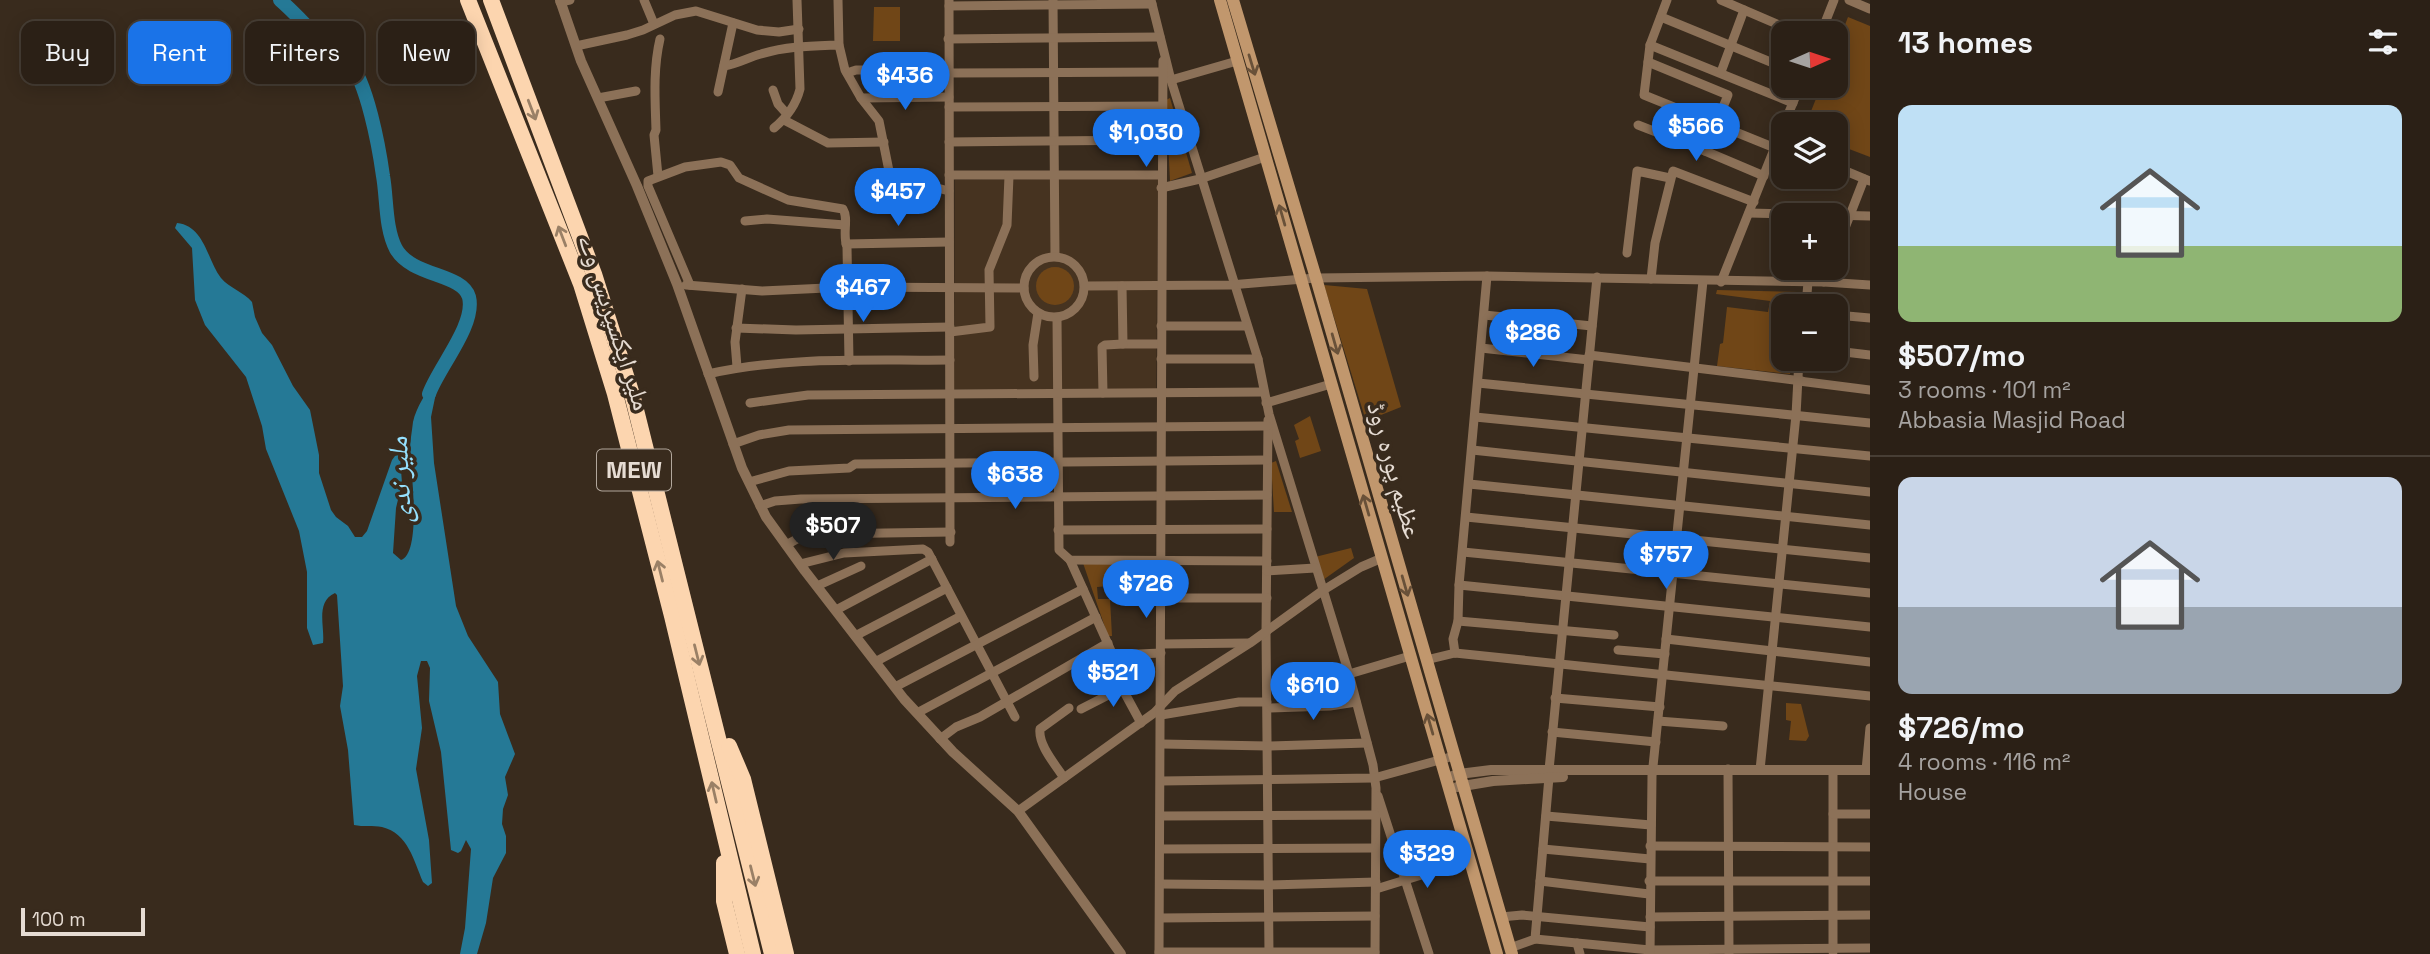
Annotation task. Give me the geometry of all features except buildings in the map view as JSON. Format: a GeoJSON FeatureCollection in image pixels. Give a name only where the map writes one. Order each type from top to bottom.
{"type":"FeatureCollection","features":[{"type":"Feature","properties":{"kind":"highway","name":"ملیر ایکسپریس وے"},"geometry":{"type":"LineString","coordinates":[[468,0],[580,284],[607,370],[672,616],[752,954]]}},
{"type":"Feature","properties":{"kind":"highway","name":"ملیر ایکسپریس وے"},"geometry":{"type":"LineString","coordinates":[[491,0],[594,274],[633,398],[772,954]]}},
{"type":"Feature","properties":{"kind":"highway"},"geometry":{"type":"LineString","coordinates":[[708,699],[743,779],[786,954]]}},
{"type":"Feature","properties":{"kind":"highway"},"geometry":{"type":"LineString","coordinates":[[724,836],[724,901],[737,954]]}},
{"type":"Feature","properties":{"kind":"main road","name":"عظیم پورہ روڈ"},"geometry":{"type":"LineString","coordinates":[[1220,0],[1497,954]]}},
{"type":"Feature","properties":{"kind":"main road","name":"عظیم پورہ روڈ"},"geometry":{"type":"LineString","coordinates":[[1233,0],[1511,951]]}},
{"type":"Feature","properties":{"kind":"street"},"geometry":{"type":"LineString","coordinates":[[644,0],[654,24]]}},
{"type":"Feature","properties":{"kind":"street"},"geometry":{"type":"LineString","coordinates":[[774,128],[797,99],[800,89],[797,0]]}},
{"type":"Feature","properties":{"kind":"street"},"geometry":{"type":"LineString","coordinates":[[838,0],[839,45],[847,73],[861,98],[879,121],[890,176],[889,184],[869,192]]}},
{"type":"Feature","properties":{"kind":"street"},"geometry":{"type":"LineString","coordinates":[[1667,0],[1650,45],[1644,94],[1771,143]]}},
{"type":"Feature","properties":{"kind":"street"},"geometry":{"type":"LineString","coordinates":[[1721,0],[1773,21]]}},
{"type":"Feature","properties":{"kind":"street"},"geometry":{"type":"LineString","coordinates":[[1826,21],[1834,0]]}},
{"type":"Feature","properties":{"kind":"street"},"geometry":{"type":"LineString","coordinates":[[1849,0],[1870,9]]}},
{"type":"Feature","properties":{"kind":"street"},"geometry":{"type":"LineString","coordinates":[[563,1],[576,46],[677,284],[733,444],[760,506],[800,564],[916,713],[940,739],[1018,811],[1121,954]]}},
{"type":"Feature","properties":{"kind":"street"},"geometry":{"type":"LineString","coordinates":[[1054,2],[1055,256]]}},
{"type":"Feature","properties":{"kind":"street"},"geometry":{"type":"LineString","coordinates":[[786,545],[797,539],[820,534],[951,537],[949,3],[1152,2],[1200,179],[1236,285],[1258,359],[1269,414],[1349,674],[1375,783],[1429,954]]}},
{"type":"Feature","properties":{"kind":"street"},"geometry":{"type":"LineString","coordinates":[[1721,72],[1741,6]]}},
{"type":"Feature","properties":{"kind":"street"},"geometry":{"type":"LineString","coordinates":[[576,46],[627,35],[675,15],[695,12],[768,31],[799,29]]}},
{"type":"Feature","properties":{"kind":"street"},"geometry":{"type":"LineString","coordinates":[[1661,16],[1771,62]]}},
{"type":"Feature","properties":{"kind":"street"},"geometry":{"type":"LineString","coordinates":[[718,92],[733,23]]}},
{"type":"Feature","properties":{"kind":"street"},"geometry":{"type":"LineString","coordinates":[[948,38],[1160,37]]}},
{"type":"Feature","properties":{"kind":"street"},"geometry":{"type":"LineString","coordinates":[[658,176],[653,135],[656,130],[655,60],[660,39]]}},
{"type":"Feature","properties":{"kind":"street"},"geometry":{"type":"LineString","coordinates":[[724,66],[735,65],[761,54],[800,46],[839,45]]}},
{"type":"Feature","properties":{"kind":"street"},"geometry":{"type":"LineString","coordinates":[[1650,45],[1793,103]]}},
{"type":"Feature","properties":{"kind":"street"},"geometry":{"type":"LineString","coordinates":[[1164,53],[1161,140],[1159,953],[1375,953],[1375,783]]}},
{"type":"Feature","properties":{"kind":"street"},"geometry":{"type":"LineString","coordinates":[[1171,80],[1237,61]]}},
{"type":"Feature","properties":{"kind":"street"},"geometry":{"type":"LineString","coordinates":[[1648,62],[1728,95],[1706,150]]}},
{"type":"Feature","properties":{"kind":"street"},"geometry":{"type":"LineString","coordinates":[[847,73],[861,70],[1163,72]]}},
{"type":"Feature","properties":{"kind":"street"},"geometry":{"type":"LineString","coordinates":[[773,90],[785,117],[828,143],[884,142]]}},
{"type":"Feature","properties":{"kind":"street"},"geometry":{"type":"LineString","coordinates":[[598,98],[636,91]]}},
{"type":"Feature","properties":{"kind":"street"},"geometry":{"type":"LineString","coordinates":[[861,98],[949,97]]}},
{"type":"Feature","properties":{"kind":"street"},"geometry":{"type":"LineString","coordinates":[[1789,112],[1795,98]]}},
{"type":"Feature","properties":{"kind":"street"},"geometry":{"type":"LineString","coordinates":[[949,107],[1162,106]]}},
{"type":"Feature","properties":{"kind":"street"},"geometry":{"type":"LineString","coordinates":[[1638,125],[1706,150],[1764,176]]}},
{"type":"Feature","properties":{"kind":"street"},"geometry":{"type":"LineString","coordinates":[[949,142],[1161,140]]}},
{"type":"Feature","properties":{"kind":"street"},"geometry":{"type":"LineString","coordinates":[[1161,188],[1200,179],[1265,158]]}},
{"type":"Feature","properties":{"kind":"street"},"geometry":{"type":"LineString","coordinates":[[1721,282],[1771,160]]}},
{"type":"Feature","properties":{"kind":"street"},"geometry":{"type":"LineString","coordinates":[[690,285],[648,186],[648,181],[658,176],[685,167],[727,163],[739,177],[788,200],[843,209],[846,213],[844,239],[849,361]]}},
{"type":"Feature","properties":{"kind":"street"},"geometry":{"type":"LineString","coordinates":[[1627,253],[1637,171],[1670,178]]}},
{"type":"Feature","properties":{"kind":"street"},"geometry":{"type":"LineString","coordinates":[[1651,279],[1655,243],[1673,171],[1754,202]]}},
{"type":"Feature","properties":{"kind":"street"},"geometry":{"type":"LineString","coordinates":[[1848,172],[1867,180],[1848,220]]}},
{"type":"Feature","properties":{"kind":"street"},"geometry":{"type":"LineString","coordinates":[[949,175],[1161,175]]}},
{"type":"Feature","properties":{"kind":"street"},"geometry":{"type":"LineString","coordinates":[[890,176],[949,191]]}},
{"type":"Feature","properties":{"kind":"street"},"geometry":{"type":"LineString","coordinates":[[736,328],[796,330],[990,327],[990,261],[1007,225],[1009,176]]}},
{"type":"Feature","properties":{"kind":"street"},"geometry":{"type":"LineString","coordinates":[[1749,213],[1870,216]]}},
{"type":"Feature","properties":{"kind":"street"},"geometry":{"type":"LineString","coordinates":[[745,221],[767,219],[845,225]]}},
{"type":"Feature","properties":{"kind":"street"},"geometry":{"type":"LineString","coordinates":[[846,244],[949,242]]}},
{"type":"Feature","properties":{"kind":"street"},"geometry":{"type":"LineString","coordinates":[[1055,256],[1072,262],[1083,277],[1084,286],[1080,304],[1066,315],[1057,318],[1038,313],[1031,307],[1024,288],[1029,269],[1043,259],[1055,256]]}},
{"type":"Feature","properties":{"kind":"street"},"geometry":{"type":"LineString","coordinates":[[1455,653],[1453,639],[1458,621],[1487,276]]}},
{"type":"Feature","properties":{"kind":"street"},"geometry":{"type":"LineString","coordinates":[[1084,286],[1236,285],[1316,278],[1487,276],[1870,285]]}},
{"type":"Feature","properties":{"kind":"street"},"geometry":{"type":"LineString","coordinates":[[1535,939],[1558,664],[1597,277]]}},
{"type":"Feature","properties":{"kind":"street"},"geometry":{"type":"LineString","coordinates":[[1650,952],[1649,881],[1653,773],[1703,281]]}},
{"type":"Feature","properties":{"kind":"street"},"geometry":{"type":"LineString","coordinates":[[1807,294],[1808,282]]}},
{"type":"Feature","properties":{"kind":"street"},"geometry":{"type":"LineString","coordinates":[[677,284],[762,291],[848,287],[1024,288]]}},
{"type":"Feature","properties":{"kind":"street"},"geometry":{"type":"LineString","coordinates":[[1122,286],[1124,344]]}},
{"type":"Feature","properties":{"kind":"street"},"geometry":{"type":"LineString","coordinates":[[737,367],[736,328],[742,289]]}},
{"type":"Feature","properties":{"kind":"street"},"geometry":{"type":"LineString","coordinates":[[1034,377],[1033,345],[1038,313]]}},
{"type":"Feature","properties":{"kind":"street"},"geometry":{"type":"LineString","coordinates":[[1484,315],[1592,326]]}},
{"type":"Feature","properties":{"kind":"street"},"geometry":{"type":"LineString","coordinates":[[1848,317],[1870,318]]}},
{"type":"Feature","properties":{"kind":"street"},"geometry":{"type":"LineString","coordinates":[[1057,318],[1056,496],[1059,550],[1070,560],[1108,643],[1116,655],[1250,643]]}},
{"type":"Feature","properties":{"kind":"street"},"geometry":{"type":"LineString","coordinates":[[1161,326],[1247,326]]}},
{"type":"Feature","properties":{"kind":"street"},"geometry":{"type":"LineString","coordinates":[[1103,393],[1102,347],[1161,344]]}},
{"type":"Feature","properties":{"kind":"street"},"geometry":{"type":"LineString","coordinates":[[1481,348],[1695,367],[1870,390]]}},
{"type":"Feature","properties":{"kind":"street"},"geometry":{"type":"LineString","coordinates":[[1848,352],[1870,355]]}},
{"type":"Feature","properties":{"kind":"street"},"geometry":{"type":"LineString","coordinates":[[1161,359],[1258,359]]}},
{"type":"Feature","properties":{"kind":"street"},"geometry":{"type":"LineString","coordinates":[[708,374],[737,367],[804,362],[950,360]]}},
{"type":"Feature","properties":{"kind":"street"},"geometry":{"type":"LineString","coordinates":[[1760,770],[1799,371]]}},
{"type":"Feature","properties":{"kind":"street"},"geometry":{"type":"LineString","coordinates":[[1478,383],[1870,423]]}},
{"type":"Feature","properties":{"kind":"street"},"geometry":{"type":"LineString","coordinates":[[1266,403],[1331,384]]}},
{"type":"Feature","properties":{"kind":"street"},"geometry":{"type":"LineString","coordinates":[[750,403],[808,395],[1264,392]]}},
{"type":"Feature","properties":{"kind":"street"},"geometry":{"type":"LineString","coordinates":[[1269,414],[1266,598],[1269,953]]}},
{"type":"Feature","properties":{"kind":"street"},"geometry":{"type":"LineString","coordinates":[[1475,417],[1870,456]]}},
{"type":"Feature","properties":{"kind":"street"},"geometry":{"type":"LineString","coordinates":[[733,444],[759,435],[789,430],[1267,426]]}},
{"type":"Feature","properties":{"kind":"street"},"geometry":{"type":"LineString","coordinates":[[1472,450],[1870,492]]}},
{"type":"Feature","properties":{"kind":"street"},"geometry":{"type":"LineString","coordinates":[[749,482],[789,471],[849,468],[855,464],[1267,460]]}},
{"type":"Feature","properties":{"kind":"street"},"geometry":{"type":"LineString","coordinates":[[1469,484],[1870,525]]}},
{"type":"Feature","properties":{"kind":"street"},"geometry":{"type":"LineString","coordinates":[[760,506],[775,501],[801,499],[1267,495]]}},
{"type":"Feature","properties":{"kind":"street"},"geometry":{"type":"LineString","coordinates":[[1466,517],[1870,558]]}},
{"type":"Feature","properties":{"kind":"street"},"geometry":{"type":"LineString","coordinates":[[1058,530],[1267,529]]}},
{"type":"Feature","properties":{"kind":"street"},"geometry":{"type":"LineString","coordinates":[[800,564],[830,555],[875,550],[923,549],[928,552],[1015,717]]}},
{"type":"Feature","properties":{"kind":"street"},"geometry":{"type":"LineString","coordinates":[[1462,552],[1870,593]]}},
{"type":"Feature","properties":{"kind":"street"},"geometry":{"type":"LineString","coordinates":[[1018,811],[1161,710],[1175,691],[1250,643],[1322,591],[1360,567],[1382,558]]}},
{"type":"Feature","properties":{"kind":"street"},"geometry":{"type":"LineString","coordinates":[[836,610],[932,559]]}},
{"type":"Feature","properties":{"kind":"street"},"geometry":{"type":"LineString","coordinates":[[1070,560],[1315,568]]}},
{"type":"Feature","properties":{"kind":"street"},"geometry":{"type":"LineString","coordinates":[[817,586],[861,566]]}},
{"type":"Feature","properties":{"kind":"street"},"geometry":{"type":"LineString","coordinates":[[1459,586],[1870,627]]}},
{"type":"Feature","properties":{"kind":"street"},"geometry":{"type":"LineString","coordinates":[[855,636],[947,588]]}},
{"type":"Feature","properties":{"kind":"street"},"geometry":{"type":"LineString","coordinates":[[895,687],[1083,589]]}},
{"type":"Feature","properties":{"kind":"street"},"geometry":{"type":"LineString","coordinates":[[1161,598],[1266,598]]}},
{"type":"Feature","properties":{"kind":"street"},"geometry":{"type":"LineString","coordinates":[[875,662],[961,616]]}},
{"type":"Feature","properties":{"kind":"street"},"geometry":{"type":"LineString","coordinates":[[916,713],[1096,617]]}},
{"type":"Feature","properties":{"kind":"street"},"geometry":{"type":"LineString","coordinates":[[1458,621],[1614,635]]}},
{"type":"Feature","properties":{"kind":"street"},"geometry":{"type":"LineString","coordinates":[[1667,639],[1870,662]]}},
{"type":"Feature","properties":{"kind":"street"},"geometry":{"type":"LineString","coordinates":[[940,739],[956,727],[1007,702],[1108,643]]}},
{"type":"Feature","properties":{"kind":"street"},"geometry":{"type":"LineString","coordinates":[[1618,650],[1665,654]]}},
{"type":"Feature","properties":{"kind":"street"},"geometry":{"type":"LineString","coordinates":[[1426,660],[1455,653],[1870,696]]}},
{"type":"Feature","properties":{"kind":"street"},"geometry":{"type":"LineString","coordinates":[[1349,674],[1410,656]]}},
{"type":"Feature","properties":{"kind":"street"},"geometry":{"type":"LineString","coordinates":[[1082,709],[1121,688],[1140,723]]}},
{"type":"Feature","properties":{"kind":"street"},"geometry":{"type":"LineString","coordinates":[[1555,698],[1660,707]]}},
{"type":"Feature","properties":{"kind":"street"},"geometry":{"type":"LineString","coordinates":[[1161,710],[1239,702],[1331,706],[1356,702]]}},
{"type":"Feature","properties":{"kind":"street"},"geometry":{"type":"LineString","coordinates":[[1063,778],[1041,741],[1039,732],[1069,708]]}},
{"type":"Feature","properties":{"kind":"street"},"geometry":{"type":"LineString","coordinates":[[1658,721],[1723,726]]}},
{"type":"Feature","properties":{"kind":"street"},"geometry":{"type":"LineString","coordinates":[[1869,772],[1870,729]]}},
{"type":"Feature","properties":{"kind":"street"},"geometry":{"type":"LineString","coordinates":[[1552,732],[1656,743]]}},
{"type":"Feature","properties":{"kind":"street"},"geometry":{"type":"LineString","coordinates":[[1161,744],[1268,746],[1367,743]]}},
{"type":"Feature","properties":{"kind":"street"},"geometry":{"type":"LineString","coordinates":[[1161,781],[1375,783],[1454,757]]}},
{"type":"Feature","properties":{"kind":"street"},"geometry":{"type":"LineString","coordinates":[[1447,784],[1491,770],[1549,773],[1833,775],[1869,772]]}},
{"type":"Feature","properties":{"kind":"street"},"geometry":{"type":"LineString","coordinates":[[1728,773],[1760,770],[1869,772]]}},
{"type":"Feature","properties":{"kind":"street"},"geometry":{"type":"LineString","coordinates":[[1728,773],[1729,951]]}},
{"type":"Feature","properties":{"kind":"street"},"geometry":{"type":"LineString","coordinates":[[1833,775],[1833,951]]}},
{"type":"Feature","properties":{"kind":"street"},"geometry":{"type":"LineString","coordinates":[[1833,814],[1870,814]]}},
{"type":"Feature","properties":{"kind":"street"},"geometry":{"type":"LineString","coordinates":[[1161,816],[1375,815]]}},
{"type":"Feature","properties":{"kind":"street"},"geometry":{"type":"LineString","coordinates":[[1546,816],[1651,825]]}},
{"type":"Feature","properties":{"kind":"street"},"geometry":{"type":"LineString","coordinates":[[1650,846],[1870,847]]}},
{"type":"Feature","properties":{"kind":"street"},"geometry":{"type":"LineString","coordinates":[[1161,849],[1375,848]]}},
{"type":"Feature","properties":{"kind":"street"},"geometry":{"type":"LineString","coordinates":[[1543,849],[1650,859]]}},
{"type":"Feature","properties":{"kind":"street"},"geometry":{"type":"LineString","coordinates":[[1160,884],[1376,886],[1406,881],[1470,860]]}},
{"type":"Feature","properties":{"kind":"street"},"geometry":{"type":"LineString","coordinates":[[1540,881],[1649,894]]}},
{"type":"Feature","properties":{"kind":"street"},"geometry":{"type":"LineString","coordinates":[[1649,881],[1870,881]]}},
{"type":"Feature","properties":{"kind":"street"},"geometry":{"type":"LineString","coordinates":[[1501,917],[1650,921],[1728,916],[1870,915]]}},
{"type":"Feature","properties":{"kind":"street"},"geometry":{"type":"LineString","coordinates":[[1160,918],[1376,916]]}},
{"type":"Feature","properties":{"kind":"street"},"geometry":{"type":"LineString","coordinates":[[1511,951],[1535,939],[1650,952],[1833,951],[1870,948]]}},
{"type":"Feature","properties":{"kind":"street"},"geometry":{"type":"LineString","coordinates":[[1577,943],[1580,954]]}},
{"type":"Feature","properties":{"kind":"shaded area"},"geometry":{"type":"Polygon","coordinates":[[[874,7],[900,7],[900,41],[873,41],[874,7]]]}},
{"type":"Feature","properties":{"kind":"shaded area"},"geometry":{"type":"Polygon","coordinates":[[[1848,17],[1870,26],[1870,157],[1848,149],[1848,112],[1811,112],[1816,98],[1848,98],[1848,17]]]}},
{"type":"Feature","properties":{"kind":"shaded area"},"geometry":{"type":"Polygon","coordinates":[[[924,57],[924,66],[883,67],[883,58],[924,57]]]}},
{"type":"Feature","properties":{"kind":"shaded area"},"geometry":{"type":"Polygon","coordinates":[[[1170,98],[1192,173],[1170,181],[1166,100],[1170,98]]]}},
{"type":"Feature","properties":{"kind":"shaded area"},"geometry":{"type":"Polygon","coordinates":[[[1158,178],[1156,389],[954,389],[955,180],[1158,178]]]}},
{"type":"Feature","properties":{"kind":"shaded area"},"geometry":{"type":"Polygon","coordinates":[[[1055,267],[1068,273],[1074,286],[1068,299],[1055,305],[1042,299],[1036,286],[1042,273],[1055,267]]]}},
{"type":"Feature","properties":{"kind":"shaded area"},"geometry":{"type":"Polygon","coordinates":[[[1324,285],[1367,289],[1401,407],[1366,421],[1324,285]]]}},
{"type":"Feature","properties":{"kind":"shaded area"},"geometry":{"type":"Polygon","coordinates":[[[1717,290],[1798,292],[1771,294],[1771,371],[1790,371],[1790,374],[1717,366],[1727,307],[1768,312],[1770,301],[1716,294],[1717,290]]]}},
{"type":"Feature","properties":{"kind":"shaded area"},"geometry":{"type":"Polygon","coordinates":[[[1310,416],[1321,451],[1300,458],[1295,441],[1299,439],[1294,425],[1310,416]]]}},
{"type":"Feature","properties":{"kind":"shaded area"},"geometry":{"type":"Polygon","coordinates":[[[1276,461],[1292,512],[1274,512],[1271,463],[1276,461]]]}},
{"type":"Feature","properties":{"kind":"shaded area"},"geometry":{"type":"Polygon","coordinates":[[[1351,548],[1354,558],[1323,580],[1315,557],[1351,548]]]}},
{"type":"Feature","properties":{"kind":"shaded area"},"geometry":{"type":"Polygon","coordinates":[[[1121,562],[1121,566],[1109,567],[1109,586],[1097,587],[1098,599],[1110,599],[1112,636],[1108,636],[1083,563],[1121,562]]]}},
{"type":"Feature","properties":{"kind":"shaded area"},"geometry":{"type":"Polygon","coordinates":[[[1786,703],[1801,704],[1809,736],[1806,741],[1789,740],[1791,721],[1786,720],[1786,703]]]}},
{"type":"Feature","properties":{"kind":"water"},"geometry":{"type":"Polygon","coordinates":[[[177,223],[194,230],[221,278],[252,302],[262,333],[272,345],[293,386],[310,410],[319,455],[319,473],[331,510],[355,537],[362,537],[367,531],[392,460],[395,456],[400,457],[402,483],[396,508],[393,553],[401,560],[407,554],[411,543],[413,527],[410,450],[413,422],[419,405],[435,378],[436,393],[431,417],[434,463],[456,606],[468,636],[498,682],[500,714],[515,754],[505,777],[508,795],[502,824],[506,836],[506,853],[493,878],[486,923],[477,954],[460,954],[465,928],[471,849],[466,840],[458,853],[451,850],[441,752],[429,701],[430,668],[427,661],[421,661],[417,676],[422,728],[416,769],[429,840],[432,883],[428,886],[423,882],[409,849],[398,835],[382,827],[354,825],[348,750],[340,706],[343,686],[337,595],[335,593],[325,602],[322,615],[323,643],[313,645],[307,628],[307,572],[299,531],[266,449],[262,426],[246,377],[205,325],[195,300],[192,248],[175,228],[177,223]]]}},
{"type":"Feature","properties":{"kind":"waterway","name":"ملیر ندی"},"geometry":{"type":"LineString","coordinates":[[280,0],[322,41],[348,60],[355,70],[375,132],[388,222],[396,249],[413,265],[457,283],[465,289],[469,297],[470,308],[462,333],[429,394]]}}]}
